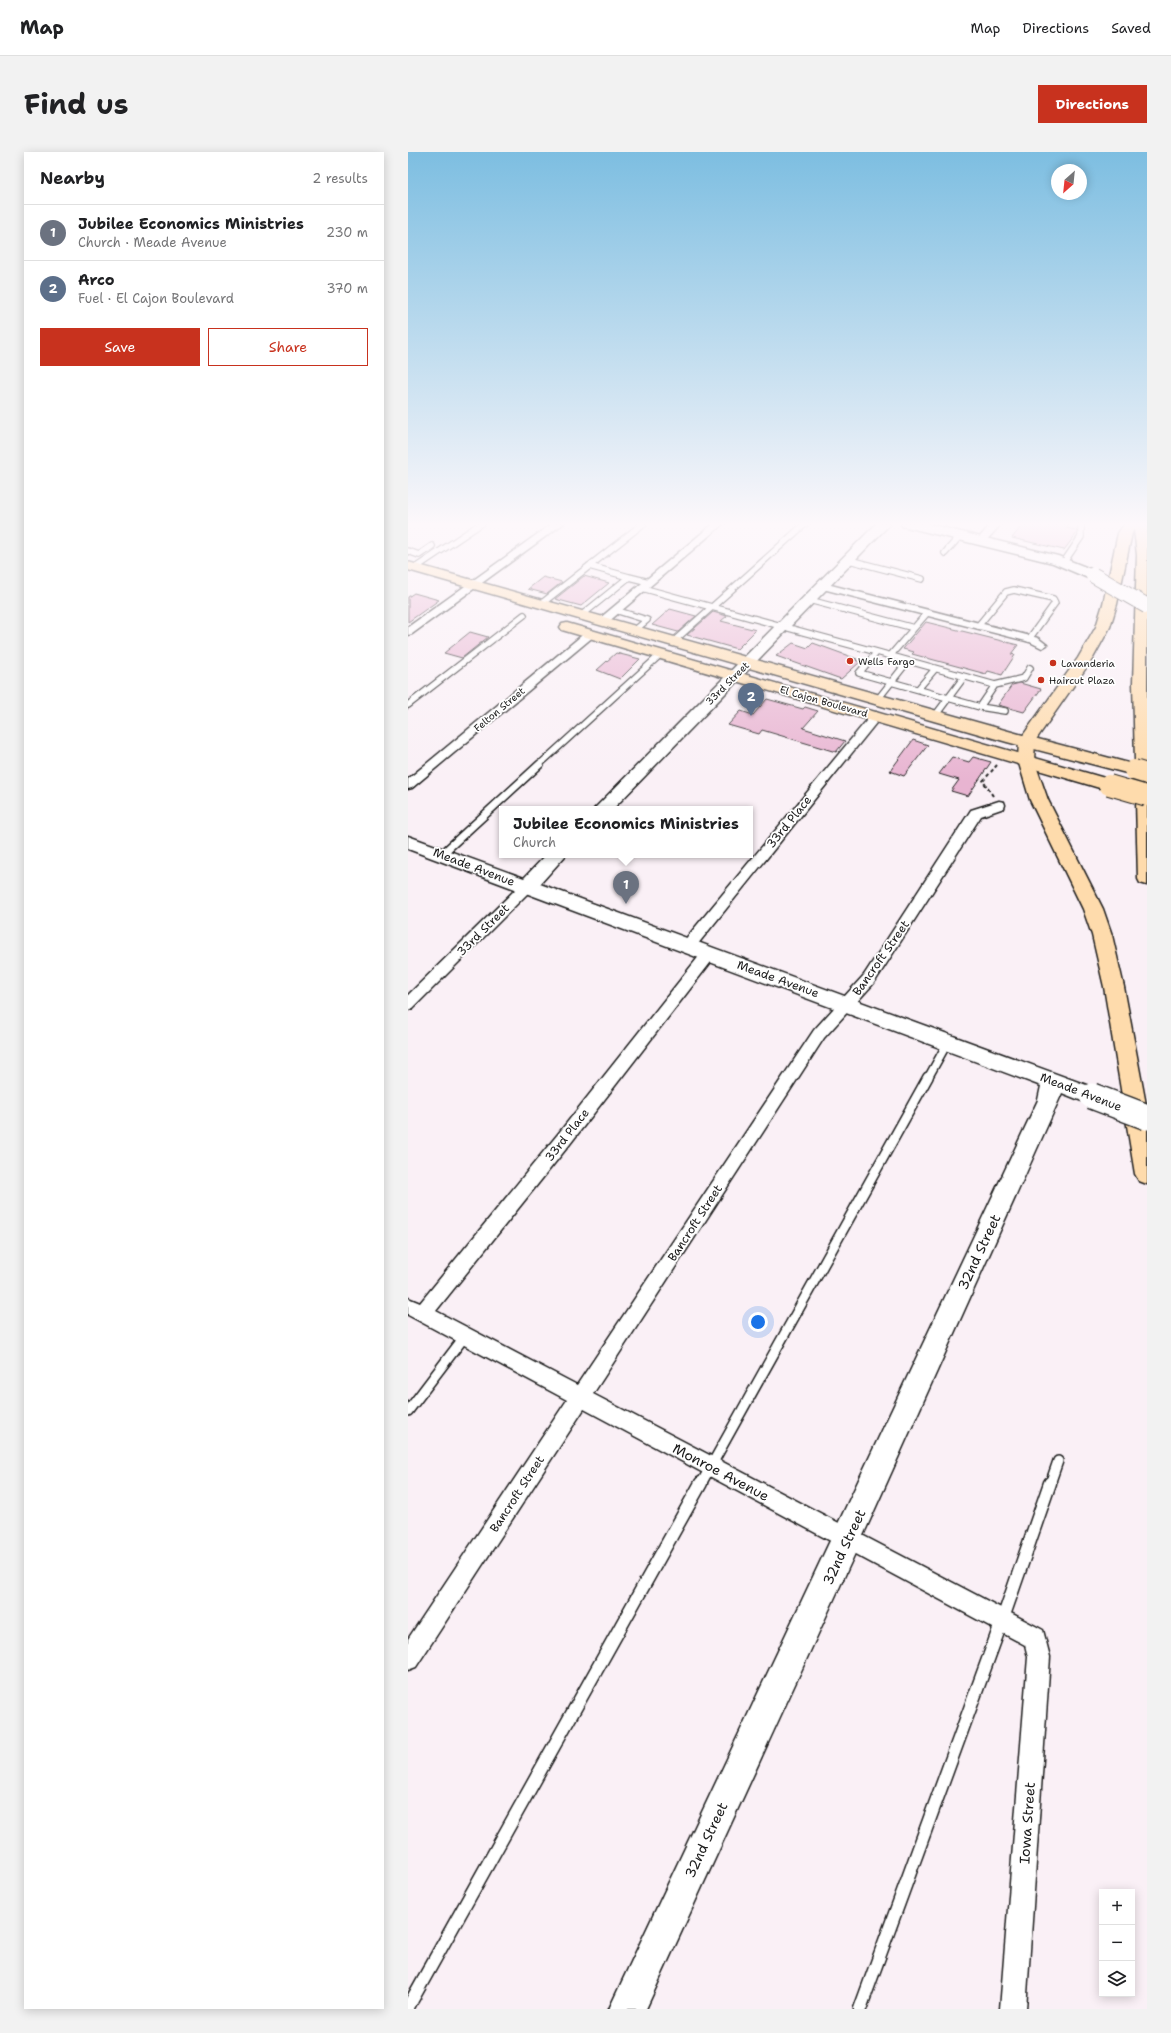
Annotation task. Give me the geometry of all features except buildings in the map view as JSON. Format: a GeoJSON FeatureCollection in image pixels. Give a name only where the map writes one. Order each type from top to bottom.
{"type":"FeatureCollection","features":[{"type":"Feature","properties":{"kind":"main road","name":"El Cajon Boulevard"},"geometry":{"type":"LineString","coordinates":[[562,610],[935,716],[1147,774]]}},
{"type":"Feature","properties":{"kind":"main road"},"geometry":{"type":"LineString","coordinates":[[1108,610],[1103,627],[1085,658],[1027,741],[1026,760],[1039,800],[1093,909],[1102,935],[1114,987],[1147,1174]]}},
{"type":"Feature","properties":{"kind":"main road"},"geometry":{"type":"LineString","coordinates":[[1143,610],[1142,683],[1147,879]]}},
{"type":"Feature","properties":{"kind":"main road"},"geometry":{"type":"LineString","coordinates":[[517,613],[538,619]]}},
{"type":"Feature","properties":{"kind":"main road","name":"El Cajon Boulevard"},"geometry":{"type":"LineString","coordinates":[[553,623],[1147,796]]}},
{"type":"Feature","properties":{"kind":"street"},"geometry":{"type":"LineString","coordinates":[[408,632],[440,610]]}},
{"type":"Feature","properties":{"kind":"street"},"geometry":{"type":"LineString","coordinates":[[602,621],[616,610]]}},
{"type":"Feature","properties":{"kind":"street","name":"33rd Street"},"geometry":{"type":"LineString","coordinates":[[606,806],[799,610]]}},
{"type":"Feature","properties":{"kind":"street"},"geometry":{"type":"LineString","coordinates":[[914,610],[1029,639],[1042,645]]}},
{"type":"Feature","properties":{"kind":"street","name":"Felton Street"},"geometry":{"type":"LineString","coordinates":[[408,785],[590,634]]}},
{"type":"Feature","properties":{"kind":"street","name":"33rd Place"},"geometry":{"type":"LineString","coordinates":[[688,946],[876,716]]}},
{"type":"Feature","properties":{"kind":"street","name":"Bancroft Street"},"geometry":{"type":"LineString","coordinates":[[408,1659],[819,1034],[832,1018],[848,1004],[869,979],[976,813],[999,805]]}},
{"type":"Feature","properties":{"kind":"street","name":"Meade Avenue"},"geometry":{"type":"LineString","coordinates":[[408,842],[526,887],[848,1004],[1147,1117]]}},
{"type":"Feature","properties":{"kind":"street","name":"33rd Street"},"geometry":{"type":"LineString","coordinates":[[408,1004],[554,858]]}},
{"type":"Feature","properties":{"kind":"street","name":"33rd Place"},"geometry":{"type":"LineString","coordinates":[[415,1310],[564,1139],[709,954]]}},
{"type":"Feature","properties":{"kind":"street","name":"32nd Street"},"geometry":{"type":"LineString","coordinates":[[627,2009],[847,1539],[1046,1105],[1053,1082]]}},
{"type":"Feature","properties":{"kind":"street","name":"Monroe Avenue"},"geometry":{"type":"LineString","coordinates":[[415,1310],[1035,1638]]}},
{"type":"Feature","properties":{"kind":"street","name":"Iowa Street"},"geometry":{"type":"LineString","coordinates":[[1013,2009],[1039,1657],[1035,1638]]}},
{"type":"Feature","properties":{"kind":"lane"},"geometry":{"type":"LineString","coordinates":[[582,615],[589,610]]}},
{"type":"Feature","properties":{"kind":"lane"},"geometry":{"type":"LineString","coordinates":[[616,610],[647,620],[635,630]]}},
{"type":"Feature","properties":{"kind":"lane"},"geometry":{"type":"LineString","coordinates":[[674,641],[708,610]]}},
{"type":"Feature","properties":{"kind":"lane"},"geometry":{"type":"LineString","coordinates":[[721,610],[995,685],[1024,678],[1030,668]]}},
{"type":"Feature","properties":{"kind":"lane"},"geometry":{"type":"LineString","coordinates":[[845,610],[914,628]]}},
{"type":"Feature","properties":{"kind":"lane"},"geometry":{"type":"LineString","coordinates":[[978,626],[991,610]]}},
{"type":"Feature","properties":{"kind":"lane"},"geometry":{"type":"LineString","coordinates":[[1029,639],[1050,610]]}},
{"type":"Feature","properties":{"kind":"lane"},"geometry":{"type":"LineString","coordinates":[[408,705],[517,613]]}},
{"type":"Feature","properties":{"kind":"lane"},"geometry":{"type":"LineString","coordinates":[[890,656],[927,613]]}},
{"type":"Feature","properties":{"kind":"lane"},"geometry":{"type":"LineString","coordinates":[[877,652],[859,673],[980,707],[1000,712],[1005,711]]}},
{"type":"Feature","properties":{"kind":"lane"},"geometry":{"type":"LineString","coordinates":[[441,854],[661,654]]}},
{"type":"Feature","properties":{"kind":"lane"},"geometry":{"type":"LineString","coordinates":[[878,699],[908,661]]}},
{"type":"Feature","properties":{"kind":"lane"},"geometry":{"type":"LineString","coordinates":[[918,690],[935,669]]}},
{"type":"Feature","properties":{"kind":"lane"},"geometry":{"type":"LineString","coordinates":[[935,716],[964,677]]}},
{"type":"Feature","properties":{"kind":"lane"},"geometry":{"type":"LineString","coordinates":[[980,707],[995,685]]}},
{"type":"Feature","properties":{"kind":"lane"},"geometry":{"type":"LineString","coordinates":[[408,2007],[948,1042]]}},
{"type":"Feature","properties":{"kind":"lane"},"geometry":{"type":"LineString","coordinates":[[408,1411],[465,1336]]}},
{"type":"Feature","properties":{"kind":"lane"},"geometry":{"type":"LineString","coordinates":[[860,2009],[1002,1621],[1058,1461]]}},
{"type":"Feature","properties":{"kind":"path"},"geometry":{"type":"LineString","coordinates":[[999,805],[983,781],[1001,762]]}},
{"type":"Feature","properties":{"kind":"place","name":"Wells Fargo"},"geometry":{"type":"Point","coordinates":[850,661]}},
{"type":"Feature","properties":{"kind":"place","name":"Lavanderia"},"geometry":{"type":"Point","coordinates":[1053,663]}},
{"type":"Feature","properties":{"kind":"place","name":"Haircut Plaza"},"geometry":{"type":"Point","coordinates":[1041,680]}},
{"type":"Feature","properties":{"kind":"place","name":"Arco"},"geometry":{"type":"Point","coordinates":[751,716]}},
{"type":"Feature","properties":{"kind":"place","name":"Jubilee Economics Ministries"},"geometry":{"type":"Point","coordinates":[626,904]}}]}
